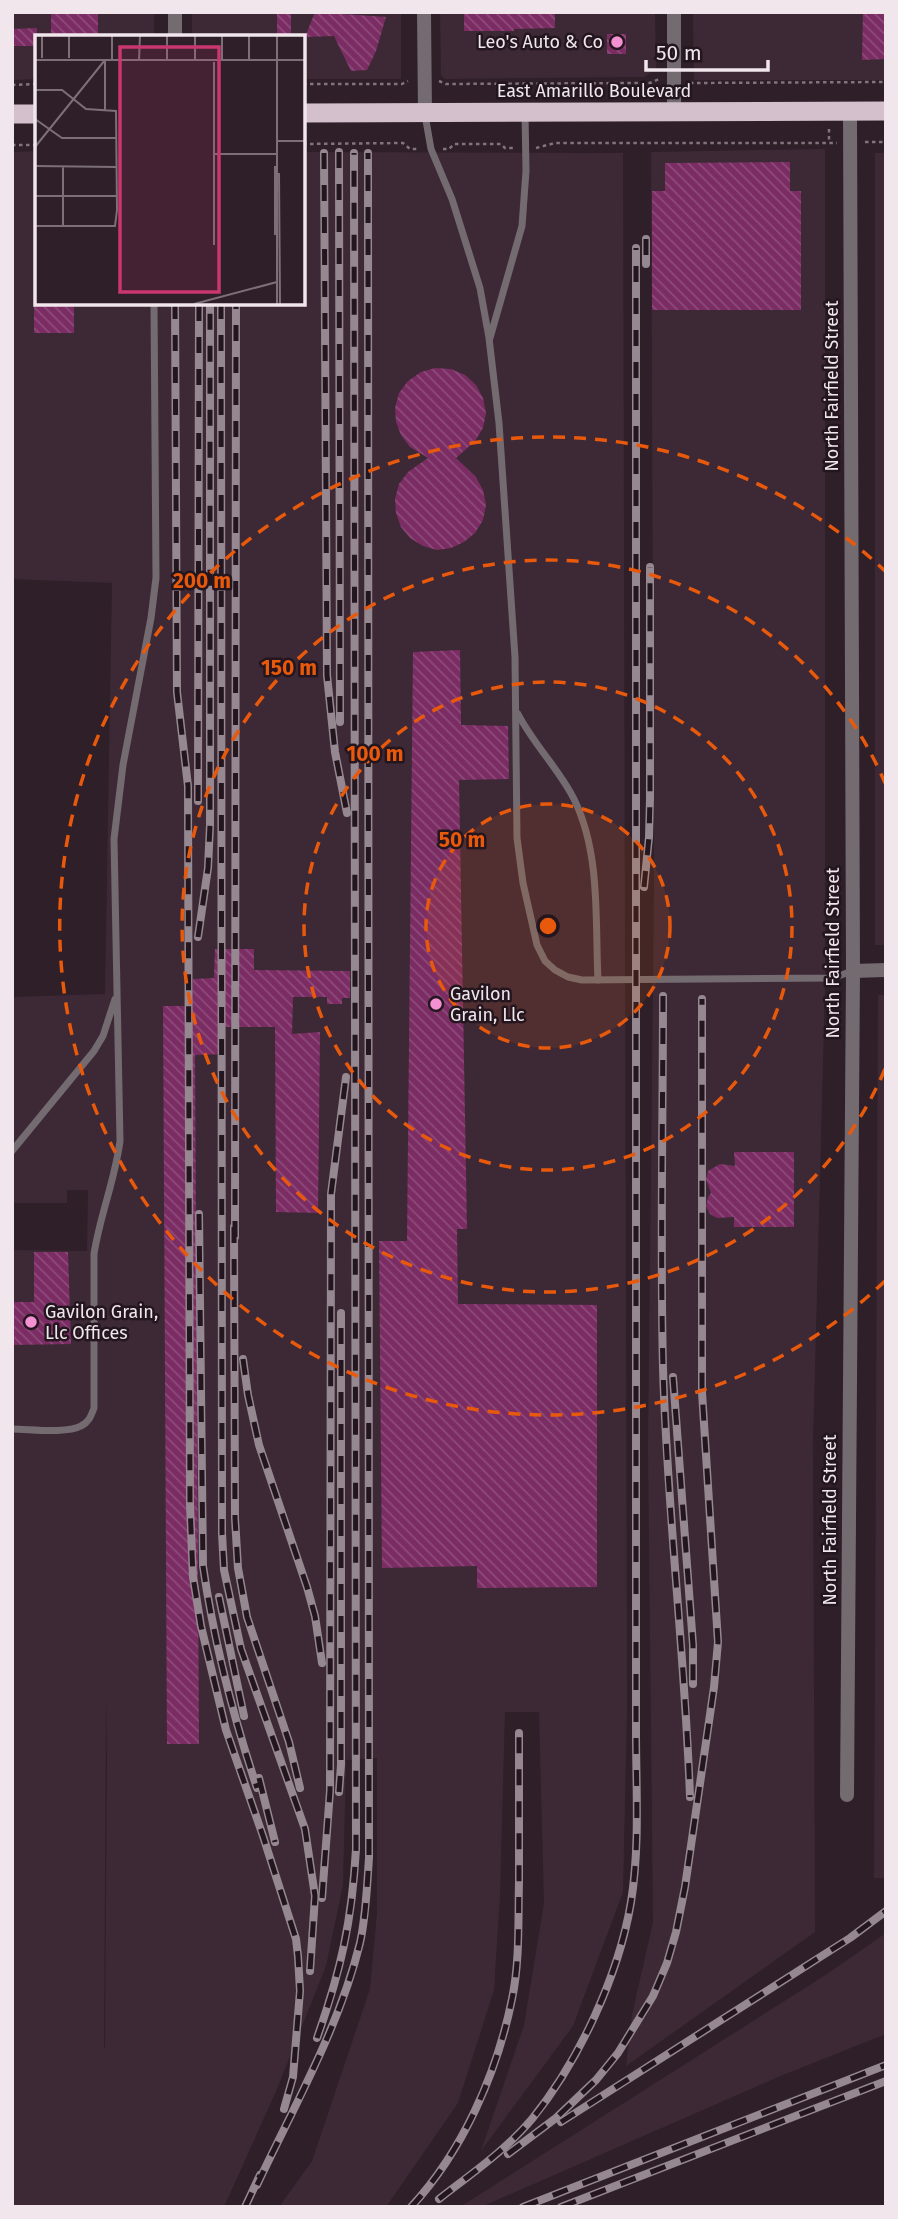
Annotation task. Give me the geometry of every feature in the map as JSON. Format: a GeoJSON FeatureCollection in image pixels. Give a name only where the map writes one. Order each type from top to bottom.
{"type":"FeatureCollection","features":[{"type":"Feature","properties":{"kind":"highway","name":"East Amarillo Boulevard"},"geometry":{"type":"LineString","coordinates":[[304,113],[886,111]]}},
{"type":"Feature","properties":{"kind":"highway"},"geometry":{"type":"LineString","coordinates":[[12,114],[35,114]]}},
{"type":"Feature","properties":{"kind":"street"},"geometry":{"type":"LineString","coordinates":[[175,35],[176,12]]}},
{"type":"Feature","properties":{"kind":"street"},"geometry":{"type":"LineString","coordinates":[[424,12],[425,113]]}},
{"type":"Feature","properties":{"kind":"street"},"geometry":{"type":"LineString","coordinates":[[674,12],[674,111]]}},
{"type":"Feature","properties":{"kind":"street","name":"North Fairfield Street"},"geometry":{"type":"LineString","coordinates":[[847,1795],[853,971],[850,112]]}},
{"type":"Feature","properties":{"kind":"street"},"geometry":{"type":"LineString","coordinates":[[853,971],[886,970]]}},
{"type":"Feature","properties":{"kind":"lane"},"geometry":{"type":"LineString","coordinates":[[489,338],[522,226],[526,112]]}},
{"type":"Feature","properties":{"kind":"lane"},"geometry":{"type":"LineString","coordinates":[[425,113],[431,149],[452,199],[480,288],[489,338],[501,450],[515,657],[517,838],[523,883],[537,945],[545,961],[555,970],[568,977],[598,980],[832,978],[853,971]]}},
{"type":"Feature","properties":{"kind":"lane"},"geometry":{"type":"LineString","coordinates":[[12,1429],[80,1427],[89,1420],[94,1408],[94,1254],[96,1235],[116,1170],[120,1140],[114,839],[123,765],[156,578],[154,304]]}},
{"type":"Feature","properties":{"kind":"lane"},"geometry":{"type":"LineString","coordinates":[[516,710],[536,745],[574,799],[588,837],[593,876],[598,980]]}},
{"type":"Feature","properties":{"kind":"lane"},"geometry":{"type":"LineString","coordinates":[[12,1151],[94,1051],[103,1036],[117,992]]}},
{"type":"Feature","properties":{"kind":"path"},"geometry":{"type":"LineString","coordinates":[[438,81],[446,84],[650,83],[662,78]]}},
{"type":"Feature","properties":{"kind":"path"},"geometry":{"type":"LineString","coordinates":[[304,84],[402,84],[409,81]]}},
{"type":"Feature","properties":{"kind":"path"},"geometry":{"type":"LineString","coordinates":[[689,83],[886,82]]}},
{"type":"Feature","properties":{"kind":"path"},"geometry":{"type":"LineString","coordinates":[[12,85],[35,84]]}},
{"type":"Feature","properties":{"kind":"path"},"geometry":{"type":"LineString","coordinates":[[871,142],[886,142]]}},
{"type":"Feature","properties":{"kind":"path"},"geometry":{"type":"LineString","coordinates":[[304,144],[403,143],[411,149],[449,149],[454,144],[544,148],[555,143],[829,143]]}},
{"type":"Feature","properties":{"kind":"path"},"geometry":{"type":"LineString","coordinates":[[12,145],[35,145]]}},
{"type":"Feature","properties":{"kind":"shaded area"},"geometry":{"type":"Polygon","coordinates":[[[12,12],[154,12],[154,35],[35,35],[35,79],[12,80],[12,12]]]}},
{"type":"Feature","properties":{"kind":"shaded area"},"geometry":{"type":"Polygon","coordinates":[[[192,12],[401,12],[401,79],[304,79],[304,35],[192,35],[192,12]]]}},
{"type":"Feature","properties":{"kind":"shaded area"},"geometry":{"type":"Polygon","coordinates":[[[440,12],[655,12],[656,68],[645,77],[445,79],[441,75],[440,12]]]}},
{"type":"Feature","properties":{"kind":"shaded area"},"geometry":{"type":"Polygon","coordinates":[[[693,12],[886,12],[886,80],[694,80],[693,12]]]}},
{"type":"Feature","properties":{"kind":"shaded area"},"geometry":{"type":"Polygon","coordinates":[[[825,149],[825,988],[813,1443],[815,1932],[626,2066],[632,2015],[653,1922],[648,1447],[654,887],[651,152],[825,149]]]}},
{"type":"Feature","properties":{"kind":"shaded area"},"geometry":{"type":"Polygon","coordinates":[[[35,151],[35,304],[304,304],[304,152],[623,153],[627,1709],[623,1892],[573,2026],[481,2151],[524,2025],[544,1903],[539,1712],[505,1712],[500,1895],[494,1990],[458,2103],[386,2207],[279,2207],[312,2161],[370,1989],[377,1913],[377,1758],[346,1760],[343,1885],[326,1966],[277,2089],[224,2207],[12,2207],[12,1250],[87,1251],[88,1190],[67,1190],[67,1203],[12,1203],[12,997],[105,994],[112,583],[12,579],[12,152],[35,151]],[[106,1700],[104,2048],[107,1761],[106,1700]]]}},
{"type":"Feature","properties":{"kind":"shaded area"},"geometry":{"type":"Polygon","coordinates":[[[875,153],[886,153],[886,945],[875,945],[875,153]]]}},
{"type":"Feature","properties":{"kind":"shaded area"},"geometry":{"type":"Polygon","coordinates":[[[878,995],[886,995],[886,1878],[874,1878],[878,995]]]}},
{"type":"Feature","properties":{"kind":"shaded area"},"geometry":{"type":"Polygon","coordinates":[[[886,1933],[886,2034],[783,2075],[481,2207],[460,2207],[827,1974],[886,1933]]]}},
{"type":"Feature","properties":{"kind":"building"},"geometry":{"type":"Polygon","coordinates":[[[51,12],[98,12],[98,35],[51,35],[51,12]]]}},
{"type":"Feature","properties":{"kind":"building"},"geometry":{"type":"Polygon","coordinates":[[[277,12],[291,12],[291,35],[277,35],[277,12]]]}},
{"type":"Feature","properties":{"kind":"building"},"geometry":{"type":"Polygon","coordinates":[[[315,12],[386,17],[367,70],[351,71],[334,36],[305,37],[315,12]]]}},
{"type":"Feature","properties":{"kind":"building"},"geometry":{"type":"Polygon","coordinates":[[[464,12],[555,12],[555,28],[464,31],[464,12]]]}},
{"type":"Feature","properties":{"kind":"building"},"geometry":{"type":"Polygon","coordinates":[[[863,12],[886,12],[886,59],[862,60],[863,12]]]}},
{"type":"Feature","properties":{"kind":"building"},"geometry":{"type":"Polygon","coordinates":[[[37,28],[35,46],[12,46],[12,29],[37,28]]]}},
{"type":"Feature","properties":{"kind":"building"},"geometry":{"type":"Polygon","coordinates":[[[607,34],[626,34],[626,54],[607,54],[607,34]]]}},
{"type":"Feature","properties":{"kind":"building"},"geometry":{"type":"Polygon","coordinates":[[[790,162],[790,191],[801,191],[801,310],[652,310],[652,191],[665,191],[665,163],[790,162]]]}},
{"type":"Feature","properties":{"kind":"building"},"geometry":{"type":"Polygon","coordinates":[[[34,303],[74,304],[74,333],[34,333],[34,303]]]}},
{"type":"Feature","properties":{"kind":"building"},"geometry":{"type":"Polygon","coordinates":[[[435,368],[451,369],[465,375],[476,385],[483,398],[486,413],[483,428],[475,441],[456,458],[476,477],[483,490],[486,505],[483,520],[475,533],[464,542],[437,550],[410,538],[401,527],[395,499],[399,484],[408,472],[428,458],[410,447],[401,435],[395,408],[399,393],[408,381],[421,372],[435,368]]]}},
{"type":"Feature","properties":{"kind":"building"},"geometry":{"type":"Polygon","coordinates":[[[460,650],[461,725],[508,726],[509,779],[459,780],[467,1229],[457,1229],[458,1304],[597,1305],[597,1587],[477,1588],[477,1566],[382,1568],[379,1241],[407,1241],[413,652],[460,650]]]}},
{"type":"Feature","properties":{"kind":"building"},"geometry":{"type":"Polygon","coordinates":[[[215,949],[254,949],[254,970],[350,971],[350,998],[342,998],[342,1004],[327,1004],[327,997],[293,997],[292,1034],[320,1032],[318,1213],[276,1212],[275,1027],[224,1027],[225,1054],[195,1055],[199,1744],[167,1744],[163,1006],[192,1006],[193,979],[214,978],[215,949]]]}},
{"type":"Feature","properties":{"kind":"building"},"geometry":{"type":"Polygon","coordinates":[[[734,1152],[794,1152],[794,1227],[734,1227],[734,1217],[717,1218],[710,1214],[706,1206],[711,1193],[706,1179],[708,1171],[720,1164],[735,1166],[734,1152]]]}},
{"type":"Feature","properties":{"kind":"building"},"geometry":{"type":"Polygon","coordinates":[[[34,1252],[68,1252],[71,1344],[12,1345],[12,1302],[34,1302],[34,1252]]]}},
{"type":"Feature","properties":{"kind":"railway"},"geometry":{"type":"LineString","coordinates":[[339,152],[340,722]]}},
{"type":"Feature","properties":{"kind":"railway"},"geometry":{"type":"LineString","coordinates":[[324,153],[327,675],[335,752],[347,813]]}},
{"type":"Feature","properties":{"kind":"railway"},"geometry":{"type":"LineString","coordinates":[[317,2038],[344,1945],[352,1899],[356,1849],[354,153]]}},
{"type":"Feature","properties":{"kind":"railway"},"geometry":{"type":"LineString","coordinates":[[257,2185],[328,2036],[351,1975],[364,1922],[369,1858],[368,153]]}},
{"type":"Feature","properties":{"kind":"railway"},"geometry":{"type":"LineString","coordinates":[[646,239],[646,264]]}},
{"type":"Feature","properties":{"kind":"railway"},"geometry":{"type":"LineString","coordinates":[[439,2199],[488,2161],[522,2130],[566,2071],[607,1987],[625,1930],[634,1881],[637,1817],[636,248]]}},
{"type":"Feature","properties":{"kind":"railway"},"geometry":{"type":"LineString","coordinates":[[175,304],[177,692],[188,786],[190,1505],[193,1577],[201,1626],[226,1730],[296,1939],[300,1991],[293,2077],[284,2109]]}},
{"type":"Feature","properties":{"kind":"railway"},"geometry":{"type":"LineString","coordinates":[[198,801],[199,304]]}},
{"type":"Feature","properties":{"kind":"railway"},"geometry":{"type":"LineString","coordinates":[[198,937],[208,868],[210,825],[210,304]]}},
{"type":"Feature","properties":{"kind":"railway"},"geometry":{"type":"LineString","coordinates":[[221,304],[222,1533],[224,1570],[241,1649],[305,1829],[315,1896],[310,1971]]}},
{"type":"Feature","properties":{"kind":"railway"},"geometry":{"type":"LineString","coordinates":[[235,1237],[236,304]]}},
{"type":"Feature","properties":{"kind":"railway"},"geometry":{"type":"LineString","coordinates":[[644,887],[650,798],[650,567]]}},
{"type":"Feature","properties":{"kind":"railway"},"geometry":{"type":"LineString","coordinates":[[663,996],[663,1368],[690,1797]]}},
{"type":"Feature","properties":{"kind":"railway"},"geometry":{"type":"LineString","coordinates":[[508,2154],[556,2118],[596,2080],[618,2053],[653,1996],[667,1963],[685,1887],[718,1642],[702,1392],[702,999]]}},
{"type":"Feature","properties":{"kind":"railway"},"geometry":{"type":"LineString","coordinates":[[322,1898],[330,1791],[331,1194],[346,1077]]}},
{"type":"Feature","properties":{"kind":"railway"},"geometry":{"type":"LineString","coordinates":[[199,1214],[203,1566],[225,1679],[257,1788]]}},
{"type":"Feature","properties":{"kind":"railway"},"geometry":{"type":"LineString","coordinates":[[234,1227],[235,1518],[238,1568],[247,1617],[289,1742],[300,1788]]}},
{"type":"Feature","properties":{"kind":"railway"},"geometry":{"type":"LineString","coordinates":[[339,1792],[341,1313]]}},
{"type":"Feature","properties":{"kind":"railway"},"geometry":{"type":"LineString","coordinates":[[243,1359],[259,1445],[307,1587],[315,1616],[322,1663]]}},
{"type":"Feature","properties":{"kind":"railway"},"geometry":{"type":"LineString","coordinates":[[673,1377],[693,1645],[693,1684]]}},
{"type":"Feature","properties":{"kind":"railway"},"geometry":{"type":"LineString","coordinates":[[219,1597],[244,1716]]}},
{"type":"Feature","properties":{"kind":"railway"},"geometry":{"type":"LineString","coordinates":[[411,2207],[447,2161],[475,2110],[497,2055],[512,1999],[518,1940],[519,1733]]}},
{"type":"Feature","properties":{"kind":"railway"},"geometry":{"type":"LineString","coordinates":[[259,1778],[275,1842]]}},
{"type":"Feature","properties":{"kind":"railway"},"geometry":{"type":"LineString","coordinates":[[561,2122],[850,1938],[886,1911]]}},
{"type":"Feature","properties":{"kind":"railway"},"geometry":{"type":"LineString","coordinates":[[523,2207],[886,2065]]}},
{"type":"Feature","properties":{"kind":"railway"},"geometry":{"type":"LineString","coordinates":[[561,2207],[886,2081]]}},
{"type":"Feature","properties":{"kind":"railway"},"geometry":{"type":"LineString","coordinates":[[245,2207],[260,2175]]}},
{"type":"Feature","properties":{"kind":"place","name":"Leo's Auto & Co"},"geometry":{"type":"Point","coordinates":[617,42]}},
{"type":"Feature","properties":{"kind":"place","name":"Gavilon Grain, Llc"},"geometry":{"type":"Point","coordinates":[436,1004]}},
{"type":"Feature","properties":{"kind":"place","name":"Gavilon Grain, Llc Offices"},"geometry":{"type":"Point","coordinates":[31,1322]}}]}
